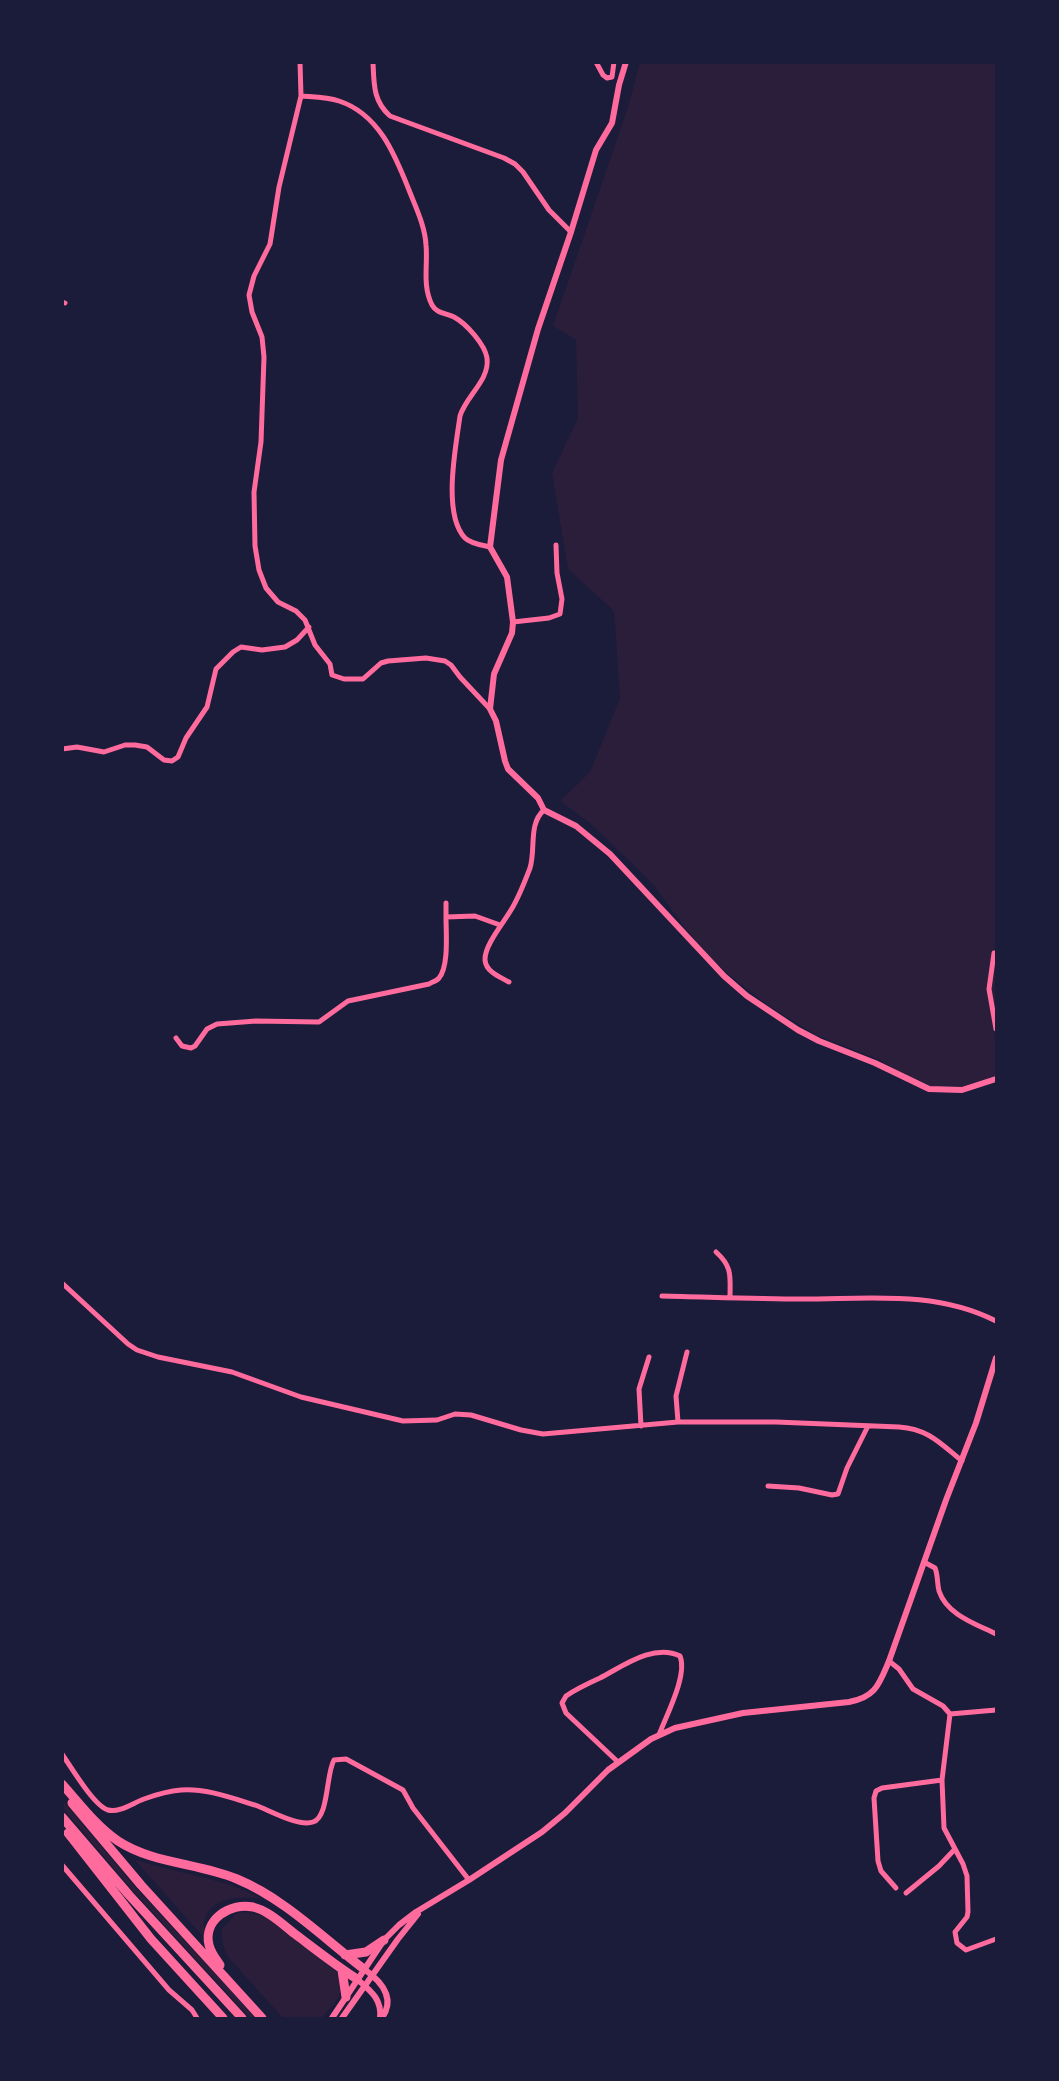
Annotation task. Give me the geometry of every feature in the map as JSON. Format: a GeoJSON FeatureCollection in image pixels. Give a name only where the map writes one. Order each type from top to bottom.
{"type":"FeatureCollection","features":[{"type":"Feature","properties":{"kind":"highway"},"geometry":{"type":"LineString","coordinates":[[62,1784],[97,1823],[119,1841],[152,1855],[237,1879],[282,1904],[364,1969]]}},
{"type":"Feature","properties":{"kind":"highway"},"geometry":{"type":"LineString","coordinates":[[62,1791],[128,1871],[262,2018]]}},
{"type":"Feature","properties":{"kind":"highway"},"geometry":{"type":"LineString","coordinates":[[62,1817],[129,1895],[242,2018]]}},
{"type":"Feature","properties":{"kind":"highway"},"geometry":{"type":"LineString","coordinates":[[62,1825],[151,1939],[223,2018]]}},
{"type":"Feature","properties":{"kind":"highway"},"geometry":{"type":"LineString","coordinates":[[252,2007],[214,1957],[209,1945],[209,1932],[215,1919],[229,1909],[245,1906],[264,1912],[361,1982]]}},
{"type":"Feature","properties":{"kind":"highway"},"geometry":{"type":"LineString","coordinates":[[345,1955],[366,1952],[384,1940]]}},
{"type":"Feature","properties":{"kind":"highway"},"geometry":{"type":"LineString","coordinates":[[342,1970],[346,1997]]}},
{"type":"Feature","properties":{"kind":"street"},"geometry":{"type":"LineString","coordinates":[[300,62],[301,96],[280,187],[270,244],[254,276],[249,295],[252,312],[262,337],[264,357],[261,442],[254,492],[254,530],[257,558],[262,579],[271,596],[301,615],[309,627],[315,644],[327,657],[332,675],[335,678],[344,680],[363,679],[381,663],[388,661],[438,659],[451,664],[460,677],[490,709],[497,726],[508,768],[532,790],[544,810],[576,826],[610,854],[704,956],[735,986],[807,1035],[929,1089],[962,1090],[996,1080]]}},
{"type":"Feature","properties":{"kind":"street"},"geometry":{"type":"LineString","coordinates":[[373,62],[376,99],[382,109],[390,116],[504,158],[515,164],[523,172],[549,210],[571,232]]}},
{"type":"Feature","properties":{"kind":"street"},"geometry":{"type":"LineString","coordinates":[[596,62],[603,75],[607,78],[612,77],[614,62]]}},
{"type":"Feature","properties":{"kind":"street"},"geometry":{"type":"LineString","coordinates":[[490,709],[494,674],[512,633],[513,622],[507,577],[490,547],[501,460],[538,329],[596,150],[612,123],[619,85],[626,62]]}},
{"type":"Feature","properties":{"kind":"street"},"geometry":{"type":"LineString","coordinates":[[301,96],[339,101],[362,115],[383,134],[395,155],[424,230],[427,258],[425,281],[433,307],[442,314],[454,317],[463,323],[485,351],[487,367],[484,376],[463,405],[460,416],[452,487],[458,528],[466,539],[475,544],[490,547]]}},
{"type":"Feature","properties":{"kind":"street"},"geometry":{"type":"LineString","coordinates":[[513,622],[549,618],[560,614],[562,599],[558,581],[556,545]]}},
{"type":"Feature","properties":{"kind":"street"},"geometry":{"type":"LineString","coordinates":[[62,749],[77,747],[104,752],[125,745],[135,745],[147,747],[164,760],[172,761],[178,757],[186,738],[207,707],[216,669],[233,652],[241,647],[262,650],[285,647],[297,640],[309,627]]}},
{"type":"Feature","properties":{"kind":"street"},"geometry":{"type":"LineString","coordinates":[[509,982],[491,972],[486,966],[485,959],[500,925],[515,903],[530,867],[536,820],[544,810]]}},
{"type":"Feature","properties":{"kind":"street"},"geometry":{"type":"LineString","coordinates":[[176,1038],[182,1046],[191,1048],[195,1046],[208,1029],[217,1024],[256,1021],[319,1022],[348,1001],[438,980],[443,971],[446,903]]}},
{"type":"Feature","properties":{"kind":"street"},"geometry":{"type":"LineString","coordinates":[[446,917],[475,916],[500,925]]}},
{"type":"Feature","properties":{"kind":"street"},"geometry":{"type":"LineString","coordinates":[[994,953],[989,989],[996,1025]]}},
{"type":"Feature","properties":{"kind":"street"},"geometry":{"type":"LineString","coordinates":[[716,1252],[726,1260],[730,1273],[730,1298]]}},
{"type":"Feature","properties":{"kind":"street"},"geometry":{"type":"LineString","coordinates":[[62,1283],[128,1344],[137,1350],[158,1357],[232,1372],[301,1397],[403,1421],[437,1420],[455,1414],[471,1415],[536,1433],[558,1433],[678,1422],[776,1422],[904,1427],[921,1430],[938,1440],[962,1461]]}},
{"type":"Feature","properties":{"kind":"street"},"geometry":{"type":"LineString","coordinates":[[662,1296],[803,1299],[869,1297],[937,1301],[959,1305],[996,1321]]}},
{"type":"Feature","properties":{"kind":"street"},"geometry":{"type":"LineString","coordinates":[[678,1422],[676,1396],[687,1352]]}},
{"type":"Feature","properties":{"kind":"street"},"geometry":{"type":"LineString","coordinates":[[641,1426],[639,1389],[648,1357]]}},
{"type":"Feature","properties":{"kind":"street"},"geometry":{"type":"LineString","coordinates":[[342,2018],[361,1982],[364,1969],[384,1940],[407,1918],[542,1832],[618,1762],[658,1735],[675,1728],[743,1713],[859,1700],[870,1695],[877,1688],[889,1661],[976,1423],[996,1358]]}},
{"type":"Feature","properties":{"kind":"street"},"geometry":{"type":"LineString","coordinates":[[768,1486],[799,1488],[832,1495],[838,1494],[847,1468],[868,1426]]}},
{"type":"Feature","properties":{"kind":"street"},"geometry":{"type":"LineString","coordinates":[[924,1562],[935,1568],[939,1591],[949,1607],[957,1614],[996,1634]]}},
{"type":"Feature","properties":{"kind":"street"},"geometry":{"type":"LineString","coordinates":[[618,1762],[568,1715],[562,1704],[566,1696],[636,1659],[651,1654],[674,1653],[680,1656],[682,1667],[676,1690],[658,1735]]}},
{"type":"Feature","properties":{"kind":"street"},"geometry":{"type":"LineString","coordinates":[[889,1661],[899,1669],[913,1689],[943,1706],[950,1714],[942,1780],[944,1828],[963,1864],[967,1876],[968,1912],[955,1932],[957,1943],[966,1950],[996,1939]]}},
{"type":"Feature","properties":{"kind":"street"},"geometry":{"type":"LineString","coordinates":[[950,1714],[996,1710]]}},
{"type":"Feature","properties":{"kind":"street"},"geometry":{"type":"LineString","coordinates":[[62,1754],[98,1804],[103,1808],[111,1810],[165,1793],[199,1790],[255,1806],[297,1821],[314,1822],[321,1817],[323,1810],[330,1766],[334,1760],[346,1759],[403,1790],[413,1808],[469,1880]]}},
{"type":"Feature","properties":{"kind":"street"},"geometry":{"type":"LineString","coordinates":[[896,1888],[881,1871],[878,1861],[874,1798],[876,1792],[882,1788],[942,1780]]}},
{"type":"Feature","properties":{"kind":"street"},"geometry":{"type":"LineString","coordinates":[[906,1893],[939,1866],[955,1849]]}},
{"type":"Feature","properties":{"kind":"street"},"geometry":{"type":"LineString","coordinates":[[62,1865],[169,1990],[192,2010],[196,2018]]}},
{"type":"Feature","properties":{"kind":"street"},"geometry":{"type":"LineString","coordinates":[[332,2018],[346,1997],[361,1982],[372,1975],[404,1930],[426,1907]]}},
{"type":"Feature","properties":{"kind":"street"},"geometry":{"type":"LineString","coordinates":[[364,1969],[383,1986],[388,1999],[386,2013],[381,2018]]}},
{"type":"Feature","properties":{"kind":"street"},"geometry":{"type":"LineString","coordinates":[[361,1982],[379,2002],[381,2018]]}},
{"type":"Feature","properties":{"kind":"shaded area"},"geometry":{"type":"Polygon","coordinates":[[[640,63],[996,63],[996,1022],[993,1024],[996,1043],[996,1080],[966,1089],[925,1087],[878,1059],[816,1035],[766,1004],[711,958],[685,928],[653,884],[591,824],[560,801],[590,772],[620,698],[614,611],[568,569],[552,473],[578,418],[576,340],[553,326],[628,107],[640,63]]]}},
{"type":"Feature","properties":{"kind":"shaded area"},"geometry":{"type":"Polygon","coordinates":[[[63,1801],[136,1888],[256,2018],[250,2018],[133,1891],[66,1812],[63,1808],[63,1801]]]}},
{"type":"Feature","properties":{"kind":"shaded area"},"geometry":{"type":"Polygon","coordinates":[[[134,1859],[231,1886],[262,1899],[235,1898],[217,1904],[206,1916],[204,1926],[208,1942],[134,1859]]]}},
{"type":"Feature","properties":{"kind":"shaded area"},"geometry":{"type":"Polygon","coordinates":[[[246,1912],[264,1916],[274,1921],[338,1973],[341,1987],[340,1993],[335,2003],[321,2018],[283,2018],[228,1957],[224,1949],[221,1930],[237,1913],[246,1912]]]}}]}
